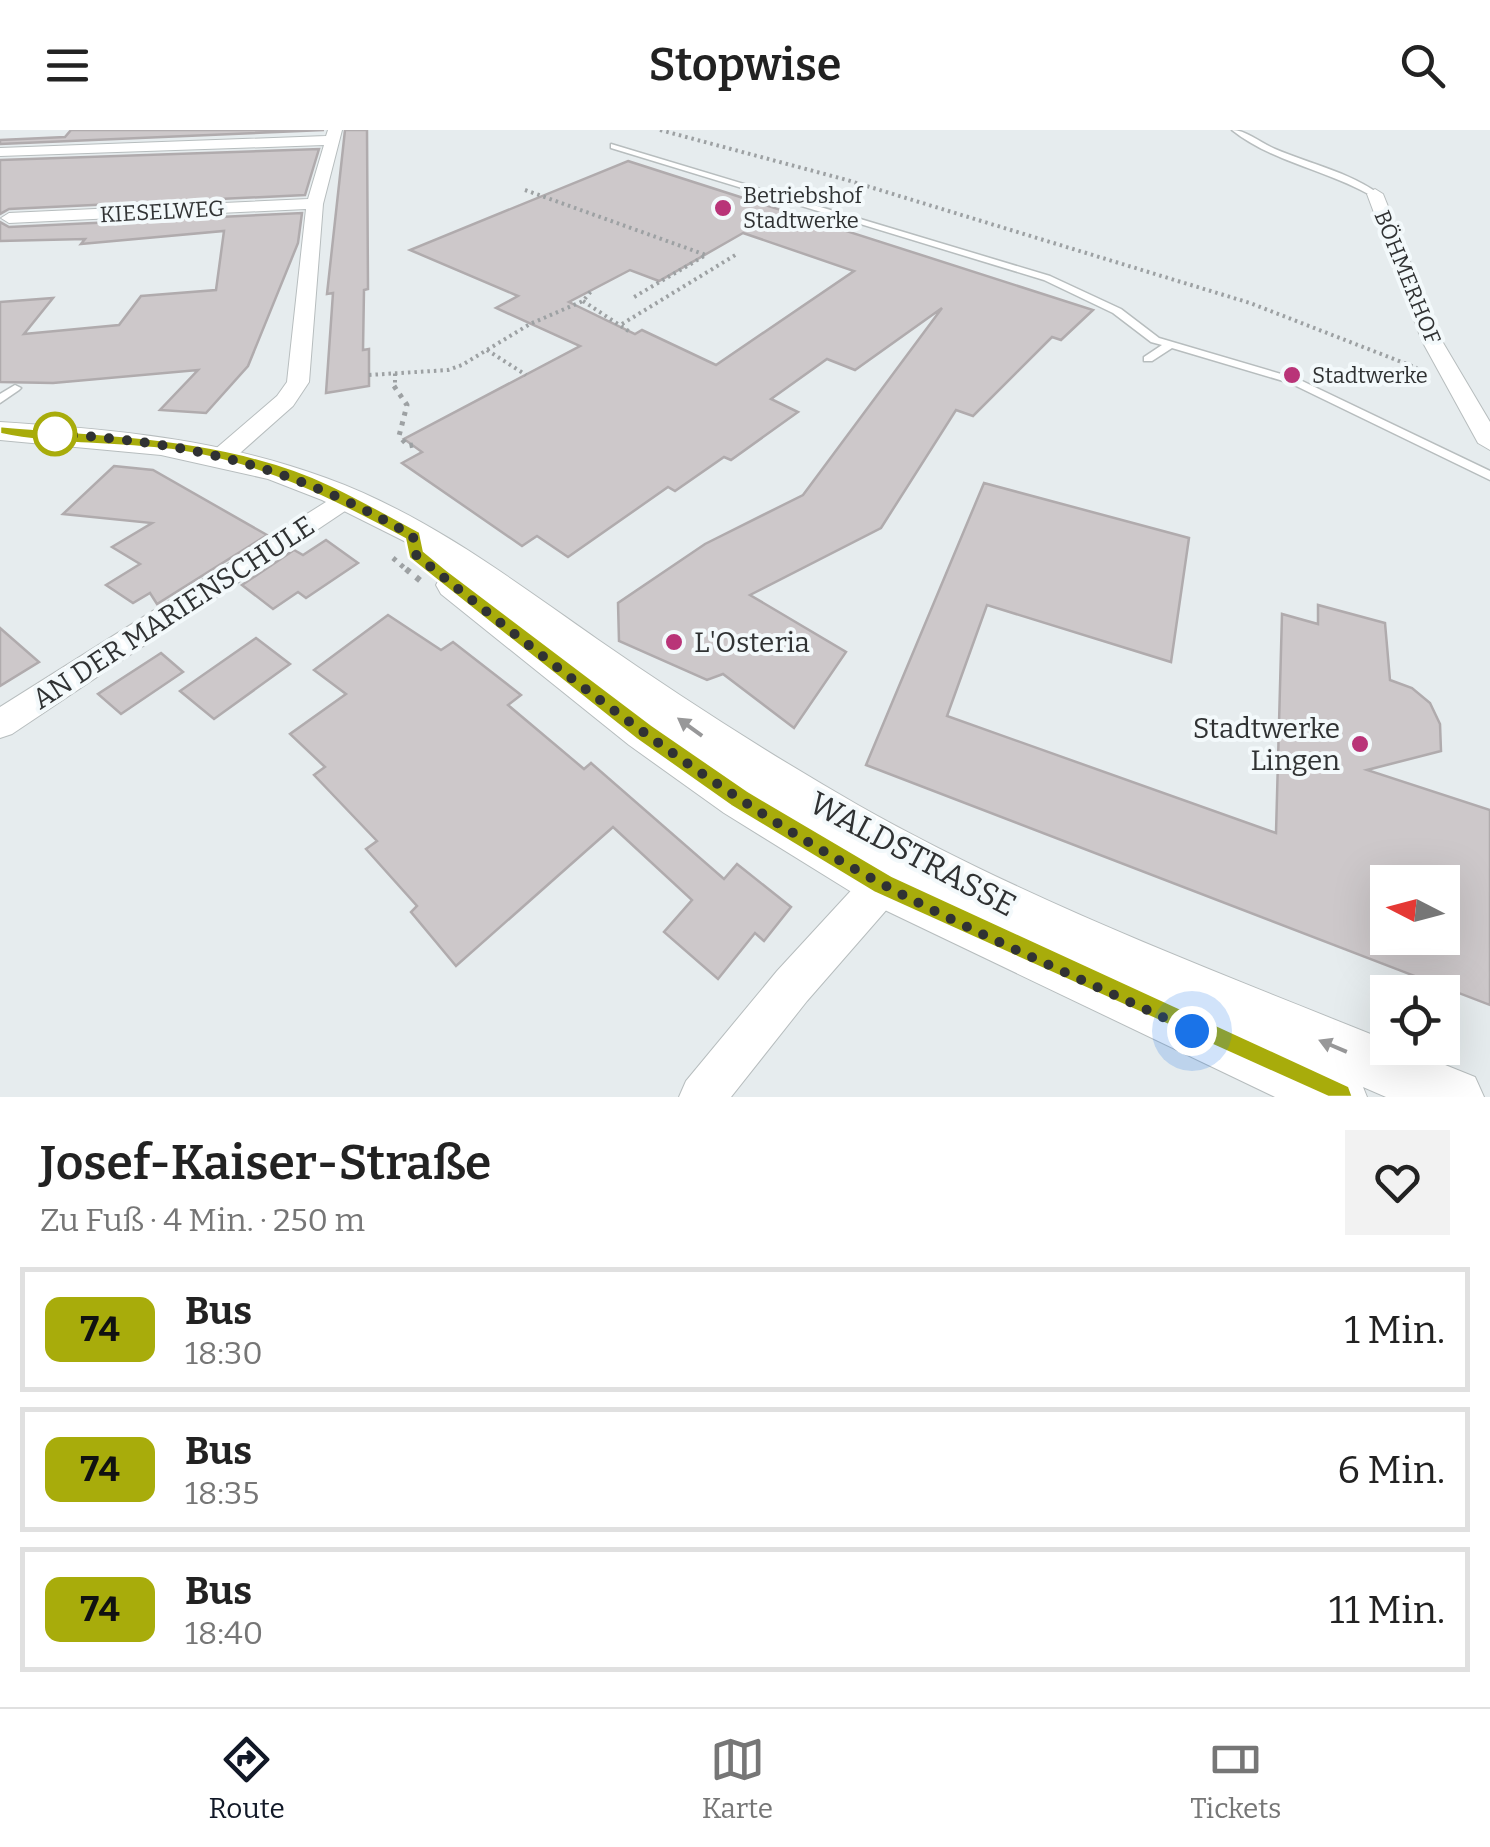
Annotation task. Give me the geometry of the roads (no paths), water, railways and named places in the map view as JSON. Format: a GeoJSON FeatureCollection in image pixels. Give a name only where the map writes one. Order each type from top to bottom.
{"type":"FeatureCollection","features":[{"type":"Feature","properties":{"kind":"street"},"geometry":{"type":"LineString","coordinates":[[92,149],[107,130]]}},
{"type":"Feature","properties":{"kind":"street"},"geometry":{"type":"LineString","coordinates":[[0,152],[333,135],[315,204],[298,382],[285,401],[222,456]]}},
{"type":"Feature","properties":{"kind":"street","name":"BÖHMERHOF"},"geometry":{"type":"LineString","coordinates":[[1375,194],[1402,268],[1454,382],[1479,403],[1490,442]]}},
{"type":"Feature","properties":{"kind":"street","name":"KIESELWEG"},"geometry":{"type":"LineString","coordinates":[[9,218],[315,204]]}},
{"type":"Feature","properties":{"kind":"street","name":"WALDSTRASSE"},"geometry":{"type":"LineString","coordinates":[[0,431],[142,441],[222,456],[289,475],[345,499],[413,536],[436,543],[896,870],[1338,1097]]}},
{"type":"Feature","properties":{"kind":"street","name":"AN DER MARIENSCHULE"},"geometry":{"type":"LineString","coordinates":[[0,724],[345,499]]}},
{"type":"Feature","properties":{"kind":"street"},"geometry":{"type":"LineString","coordinates":[[702,1097],[792,986],[896,870]]}},
{"type":"Feature","properties":{"kind":"street","name":"WALDSTRASSE"},"geometry":{"type":"LineString","coordinates":[[896,870],[1455,1097]]}},
{"type":"Feature","properties":{"kind":"lane","name":"BÖHMERHOF"},"geometry":{"type":"LineString","coordinates":[[1235,130],[1260,147],[1355,181],[1375,194]]}},
{"type":"Feature","properties":{"kind":"lane"},"geometry":{"type":"LineString","coordinates":[[614,146],[1047,278],[1117,311],[1144,335],[1168,346],[1294,381],[1490,476]]}},
{"type":"Feature","properties":{"kind":"lane"},"geometry":{"type":"LineString","coordinates":[[1148,359],[1168,346]]}},
{"type":"Feature","properties":{"kind":"lane"},"geometry":{"type":"LineString","coordinates":[[0,400],[15,388]]}},
{"type":"Feature","properties":{"kind":"place","name":"Betriebshof Stadtwerke"},"geometry":{"type":"Point","coordinates":[723,208]}},
{"type":"Feature","properties":{"kind":"place","name":"Stadtwerke"},"geometry":{"type":"Point","coordinates":[1292,375]}},
{"type":"Feature","properties":{"kind":"place","name":"L'Osteria"},"geometry":{"type":"Point","coordinates":[674,642]}},
{"type":"Feature","properties":{"kind":"place","name":"Stadtwerke Lingen"},"geometry":{"type":"Point","coordinates":[1360,744]}}]}
